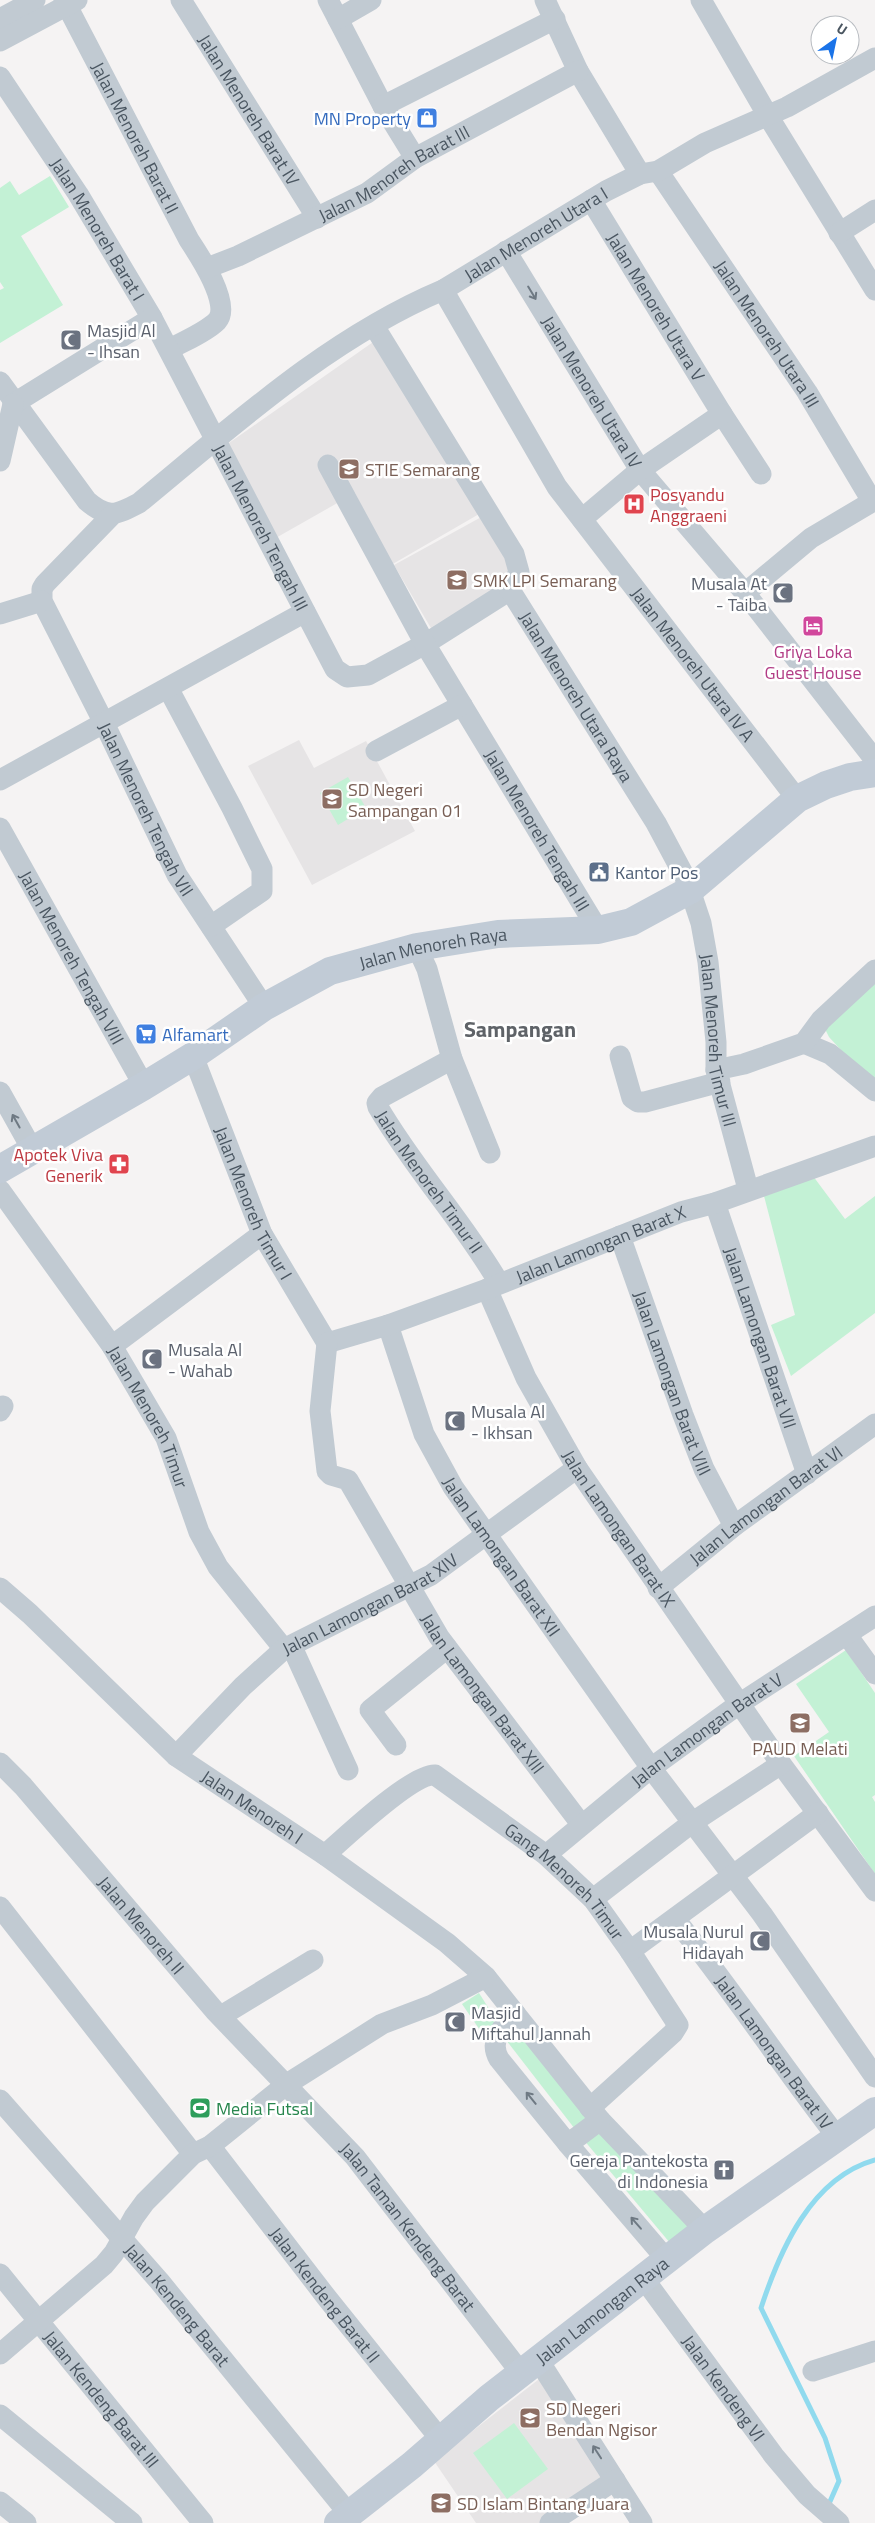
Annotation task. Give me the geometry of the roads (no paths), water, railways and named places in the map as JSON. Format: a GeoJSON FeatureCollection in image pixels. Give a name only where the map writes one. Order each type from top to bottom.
{"type":"FeatureCollection","features":[{"type":"Feature","properties":{"kind":"main road","name":"Jalan Menoreh Raya"},"geometry":{"type":"LineString","coordinates":[[0,1169],[193,1056],[264,1007],[330,971],[417,947],[498,934],[598,930],[631,922],[690,890],[797,799],[834,782],[875,773]]}},
{"type":"Feature","properties":{"kind":"main road","name":"Jalan Lamongan Raya"},"geometry":{"type":"LineString","coordinates":[[344,2518],[530,2367],[704,2230],[875,2111]]}},
{"type":"Feature","properties":{"kind":"street"},"geometry":{"type":"LineString","coordinates":[[0,19],[35,0]]}},
{"type":"Feature","properties":{"kind":"street","name":"Jalan Menoreh Barat IV"},"geometry":{"type":"LineString","coordinates":[[181,0],[317,218]]}},
{"type":"Feature","properties":{"kind":"street"},"geometry":{"type":"LineString","coordinates":[[328,0],[383,106],[415,158]]}},
{"type":"Feature","properties":{"kind":"street"},"geometry":{"type":"LineString","coordinates":[[338,18],[371,0]]}},
{"type":"Feature","properties":{"kind":"street","name":"Jalan Menoreh Utara III"},"geometry":{"type":"LineString","coordinates":[[545,0],[578,71],[807,392],[874,501],[812,538],[744,593]]}},
{"type":"Feature","properties":{"kind":"street"},"geometry":{"type":"LineString","coordinates":[[701,0],[768,116],[875,290]]}},
{"type":"Feature","properties":{"kind":"street"},"geometry":{"type":"LineString","coordinates":[[0,41],[69,2]]}},
{"type":"Feature","properties":{"kind":"street","name":"Jalan Menoreh Barat II"},"geometry":{"type":"LineString","coordinates":[[69,2],[189,240],[207,268],[220,300],[222,308],[219,318],[170,349]]}},
{"type":"Feature","properties":{"kind":"street"},"geometry":{"type":"LineString","coordinates":[[383,106],[555,19]]}},
{"type":"Feature","properties":{"kind":"street","name":"Jalan Menoreh Utara I"},"geometry":{"type":"LineString","coordinates":[[216,440],[336,346],[420,300],[443,290],[591,200],[705,144],[768,116],[875,58]]}},
{"type":"Feature","properties":{"kind":"street","name":"Jalan Menoreh Barat III"},"geometry":{"type":"LineString","coordinates":[[207,268],[238,256],[367,193],[415,158],[578,71]]}},
{"type":"Feature","properties":{"kind":"street","name":"Jalan Menoreh Barat I"},"geometry":{"type":"LineString","coordinates":[[0,77],[78,194],[152,318],[170,349],[216,440]]}},
{"type":"Feature","properties":{"kind":"street","name":"Jalan Menoreh Utara V"},"geometry":{"type":"LineString","coordinates":[[591,200],[722,414],[762,474]]}},
{"type":"Feature","properties":{"kind":"street"},"geometry":{"type":"LineString","coordinates":[[839,233],[875,210]]}},
{"type":"Feature","properties":{"kind":"street","name":"Jalan Menoreh Utara IV"},"geometry":{"type":"LineString","coordinates":[[506,251],[640,470],[871,746]]}},
{"type":"Feature","properties":{"kind":"street","name":"Jalan Menoreh Utara IV A"},"geometry":{"type":"LineString","coordinates":[[443,290],[557,487],[797,799]]}},
{"type":"Feature","properties":{"kind":"street"},"geometry":{"type":"LineString","coordinates":[[0,461],[14,404],[152,318]]}},
{"type":"Feature","properties":{"kind":"street"},"geometry":{"type":"LineString","coordinates":[[374,326],[514,554],[520,572],[510,590],[425,644]]}},
{"type":"Feature","properties":{"kind":"street"},"geometry":{"type":"LineString","coordinates":[[0,382],[14,404],[87,501],[100,512],[113,514]]}},
{"type":"Feature","properties":{"kind":"street"},"geometry":{"type":"LineString","coordinates":[[582,519],[640,470],[722,414]]}},
{"type":"Feature","properties":{"kind":"street","name":"Jalan Menoreh Tengah III"},"geometry":{"type":"LineString","coordinates":[[113,514],[139,502],[216,440],[330,663],[341,674],[347,677],[368,675],[425,644]]}},
{"type":"Feature","properties":{"kind":"street","name":"Jalan Menoreh Tengah III"},"geometry":{"type":"LineString","coordinates":[[328,465],[425,644],[598,930]]}},
{"type":"Feature","properties":{"kind":"street"},"geometry":{"type":"LineString","coordinates":[[0,614],[42,601],[42,589],[45,584],[113,514]]}},
{"type":"Feature","properties":{"kind":"street","name":"Jalan Menoreh Utara Raya"},"geometry":{"type":"LineString","coordinates":[[510,590],[656,823],[690,890]]}},
{"type":"Feature","properties":{"kind":"street","name":"Jalan Menoreh Tengah VII"},"geometry":{"type":"LineString","coordinates":[[42,601],[104,723],[177,875],[264,1007]]}},
{"type":"Feature","properties":{"kind":"street"},"geometry":{"type":"LineString","coordinates":[[0,780],[305,612]]}},
{"type":"Feature","properties":{"kind":"street"},"geometry":{"type":"LineString","coordinates":[[168,688],[262,869],[262,891],[211,926]]}},
{"type":"Feature","properties":{"kind":"street"},"geometry":{"type":"LineString","coordinates":[[376,751],[462,705]]}},
{"type":"Feature","properties":{"kind":"street","name":"Jalan Menoreh Tengah VIII"},"geometry":{"type":"LineString","coordinates":[[0,828],[144,1086]]}},
{"type":"Feature","properties":{"kind":"street","name":"Jalan Menoreh Timur III"},"geometry":{"type":"LineString","coordinates":[[690,890],[702,923],[708,962],[718,1076],[748,1189]]}},
{"type":"Feature","properties":{"kind":"street"},"geometry":{"type":"LineString","coordinates":[[417,947],[427,969],[452,1059],[490,1153]]}},
{"type":"Feature","properties":{"kind":"street"},"geometry":{"type":"LineString","coordinates":[[620,1056],[632,1098],[638,1102],[645,1102],[804,1043],[821,1020],[875,970]]}},
{"type":"Feature","properties":{"kind":"street"},"geometry":{"type":"LineString","coordinates":[[804,1043],[830,1054],[875,1092]]}},
{"type":"Feature","properties":{"kind":"street","name":"Jalan Menoreh Timur I"},"geometry":{"type":"LineString","coordinates":[[193,1056],[262,1234],[327,1343]]}},
{"type":"Feature","properties":{"kind":"street","name":"Jalan Menoreh Timur II"},"geometry":{"type":"LineString","coordinates":[[452,1059],[382,1097],[377,1103],[400,1145],[467,1234],[493,1286]]}},
{"type":"Feature","properties":{"kind":"street"},"geometry":{"type":"LineString","coordinates":[[0,1092],[33,1151]]}},
{"type":"Feature","properties":{"kind":"street","name":"Jalan Lamongan Barat X"},"geometry":{"type":"LineString","coordinates":[[327,1343],[388,1325],[681,1212],[715,1203],[748,1189],[875,1146]]}},
{"type":"Feature","properties":{"kind":"street","name":"Jalan Menoreh Timur"},"geometry":{"type":"LineString","coordinates":[[0,1190],[112,1346],[166,1438],[199,1532],[218,1567],[288,1648],[348,1770]]}},
{"type":"Feature","properties":{"kind":"street","name":"Jalan Lamongan Barat VII"},"geometry":{"type":"LineString","coordinates":[[715,1203],[807,1474]]}},
{"type":"Feature","properties":{"kind":"street"},"geometry":{"type":"LineString","coordinates":[[112,1346],[262,1234]]}},
{"type":"Feature","properties":{"kind":"street","name":"Jalan Lamongan Barat VIII"},"geometry":{"type":"LineString","coordinates":[[620,1236],[704,1469],[734,1526]]}},
{"type":"Feature","properties":{"kind":"street","name":"Jalan Lamongan Barat IX"},"geometry":{"type":"LineString","coordinates":[[493,1286],[526,1378],[577,1468],[658,1588],[782,1764],[875,1891]]}},
{"type":"Feature","properties":{"kind":"street","name":"Jalan Lamongan Barat XII"},"geometry":{"type":"LineString","coordinates":[[388,1325],[424,1434],[453,1487],[651,1768],[693,1822],[875,2077]]}},
{"type":"Feature","properties":{"kind":"street","name":"Jalan Lamongan Barat XIII"},"geometry":{"type":"LineString","coordinates":[[327,1343],[320,1411],[325,1467],[331,1475],[348,1480],[447,1648],[581,1824]]}},
{"type":"Feature","properties":{"kind":"street","name":"Jalan Lamongan Barat VI"},"geometry":{"type":"LineString","coordinates":[[658,1588],[734,1526],[875,1424]]}},
{"type":"Feature","properties":{"kind":"street","name":"Jalan Lamongan Barat XIV"},"geometry":{"type":"LineString","coordinates":[[176,1756],[243,1686],[288,1648],[410,1584],[431,1575],[577,1468]]}},
{"type":"Feature","properties":{"kind":"street","name":"Jalan Menoreh I"},"geometry":{"type":"LineString","coordinates":[[0,1588],[30,1614],[176,1756],[325,1855],[447,1943],[486,1977],[595,2114],[704,2230]]}},
{"type":"Feature","properties":{"kind":"street","name":"Jalan Lamongan Barat V"},"geometry":{"type":"LineString","coordinates":[[546,1855],[581,1824],[651,1768],[740,1704],[875,1616]]}},
{"type":"Feature","properties":{"kind":"street"},"geometry":{"type":"LineString","coordinates":[[848,1635],[875,1674]]}},
{"type":"Feature","properties":{"kind":"street"},"geometry":{"type":"LineString","coordinates":[[396,1745],[370,1710],[447,1648]]}},
{"type":"Feature","properties":{"kind":"street","name":"Jalan Menoreh II"},"geometry":{"type":"LineString","coordinates":[[0,1763],[23,1786],[221,2016],[287,2084]]}},
{"type":"Feature","properties":{"kind":"street"},"geometry":{"type":"LineString","coordinates":[[593,1899],[693,1822],[782,1764]]}},
{"type":"Feature","properties":{"kind":"street","name":"Gang Menoreh Timur"},"geometry":{"type":"LineString","coordinates":[[325,1855],[382,1806],[430,1775],[439,1778],[546,1855],[593,1899],[630,1951],[678,2025],[595,2114]]}},
{"type":"Feature","properties":{"kind":"street"},"geometry":{"type":"LineString","coordinates":[[630,1951],[818,1813]]}},
{"type":"Feature","properties":{"kind":"street","name":"Jalan Kendeng Barat II"},"geometry":{"type":"LineString","coordinates":[[0,1907],[201,2150],[327,2298],[441,2440]]}},
{"type":"Feature","properties":{"kind":"street","name":"Jalan Lamongan Barat IV"},"geometry":{"type":"LineString","coordinates":[[675,1918],[744,2008],[794,2083],[838,2138]]}},
{"type":"Feature","properties":{"kind":"street"},"geometry":{"type":"LineString","coordinates":[[221,2016],[312,1960]]}},
{"type":"Feature","properties":{"kind":"street"},"geometry":{"type":"LineString","coordinates":[[0,2354],[37,2320],[104,2265],[145,2202],[201,2150],[287,2084],[382,2024],[432,2005],[486,1977]]}},
{"type":"Feature","properties":{"kind":"street"},"geometry":{"type":"LineString","coordinates":[[515,2013],[499,2032],[494,2042],[495,2051],[568,2144],[667,2260]]}},
{"type":"Feature","properties":{"kind":"street","name":"Jalan Taman Kendeng Barat"},"geometry":{"type":"LineString","coordinates":[[287,2084],[356,2156],[530,2367],[615,2480],[642,2523]]}},
{"type":"Feature","properties":{"kind":"street","name":"Jalan Kendeng Barat"},"geometry":{"type":"LineString","coordinates":[[0,2100],[160,2282],[344,2518]]}},
{"type":"Feature","properties":{"kind":"street"},"geometry":{"type":"LineString","coordinates":[[568,2144],[595,2114]]}},
{"type":"Feature","properties":{"kind":"street","name":"Jalan Kendeng Barat III"},"geometry":{"type":"LineString","coordinates":[[0,2274],[203,2523]]}},
{"type":"Feature","properties":{"kind":"street","name":"Jalan Kendeng VI"},"geometry":{"type":"LineString","coordinates":[[644,2279],[774,2456],[807,2495],[838,2522]]}},
{"type":"Feature","properties":{"kind":"street"},"geometry":{"type":"LineString","coordinates":[[813,2371],[875,2351]]}},
{"type":"Feature","properties":{"kind":"street"},"geometry":{"type":"LineString","coordinates":[[0,2416],[132,2523]]}},
{"type":"Feature","properties":{"kind":"street"},"geometry":{"type":"LineString","coordinates":[[550,2523],[615,2480]]}},
{"type":"Feature","properties":{"kind":"street"},"geometry":{"type":"LineString","coordinates":[[0,2502],[26,2523]]}},
{"type":"Feature","properties":{"kind":"waterway"},"geometry":{"type":"LineString","coordinates":[[828,2506],[839,2481],[825,2438],[761,2308],[789,2240],[801,2219],[816,2199],[833,2183],[853,2169],[875,2160]]}},
{"type":"Feature","properties":{"kind":"place","name":"MN Property"},"geometry":{"type":"Point","coordinates":[427,118]}},
{"type":"Feature","properties":{"kind":"place","name":"Masjid Al - Ihsan"},"geometry":{"type":"Point","coordinates":[71,340]}},
{"type":"Feature","properties":{"kind":"place","name":"STIE Semarang"},"geometry":{"type":"Point","coordinates":[349,469]}},
{"type":"Feature","properties":{"kind":"place","name":"Posyandu Anggraeni"},"geometry":{"type":"Point","coordinates":[634,504]}},
{"type":"Feature","properties":{"kind":"place","name":"SMK LPI Semarang"},"geometry":{"type":"Point","coordinates":[457,580]}},
{"type":"Feature","properties":{"kind":"place","name":"Musala At - Taiba"},"geometry":{"type":"Point","coordinates":[783,593]}},
{"type":"Feature","properties":{"kind":"place","name":"Griya Loka Guest House"},"geometry":{"type":"Point","coordinates":[813,626]}},
{"type":"Feature","properties":{"kind":"place","name":"SD Negeri Sampangan 01"},"geometry":{"type":"Point","coordinates":[332,799]}},
{"type":"Feature","properties":{"kind":"place","name":"Kantor Pos"},"geometry":{"type":"Point","coordinates":[599,872]}},
{"type":"Feature","properties":{"kind":"place","name":"Alfamart"},"geometry":{"type":"Point","coordinates":[146,1034]}},
{"type":"Feature","properties":{"kind":"place","name":"Apotek Viva Generik"},"geometry":{"type":"Point","coordinates":[119,1164]}},
{"type":"Feature","properties":{"kind":"place","name":"Musala Al - Wahab"},"geometry":{"type":"Point","coordinates":[152,1359]}},
{"type":"Feature","properties":{"kind":"place","name":"Musala Al - Ikhsan"},"geometry":{"type":"Point","coordinates":[455,1421]}},
{"type":"Feature","properties":{"kind":"place","name":"PAUD Melati"},"geometry":{"type":"Point","coordinates":[800,1723]}},
{"type":"Feature","properties":{"kind":"place","name":"Musala Nurul Hidayah"},"geometry":{"type":"Point","coordinates":[760,1941]}},
{"type":"Feature","properties":{"kind":"place","name":"Masjid Miftahul Jannah"},"geometry":{"type":"Point","coordinates":[455,2022]}},
{"type":"Feature","properties":{"kind":"place","name":"Media Futsal"},"geometry":{"type":"Point","coordinates":[200,2108]}},
{"type":"Feature","properties":{"kind":"place","name":"Gereja Pantekosta di Indonesia"},"geometry":{"type":"Point","coordinates":[724,2170]}},
{"type":"Feature","properties":{"kind":"place","name":"SD Negeri Bendan Ngisor"},"geometry":{"type":"Point","coordinates":[530,2418]}},
{"type":"Feature","properties":{"kind":"place","name":"SD Islam Bintang Juara"},"geometry":{"type":"Point","coordinates":[441,2503]}},
{"type":"Feature","properties":{"kind":"district","name":"Sampangan"},"geometry":{"type":"Point","coordinates":[520,1029]}}]}
